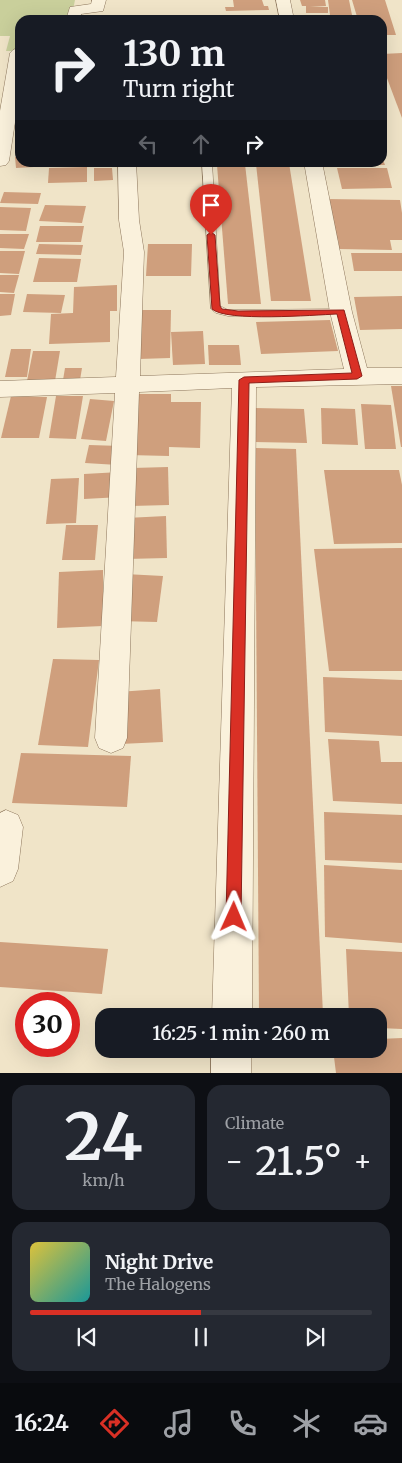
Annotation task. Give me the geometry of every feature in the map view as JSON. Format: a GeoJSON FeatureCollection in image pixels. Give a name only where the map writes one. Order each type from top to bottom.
{"type":"FeatureCollection","features":[{"type":"Feature","properties":{"kind":"street"},"geometry":{"type":"LineString","coordinates":[[74,15],[76,9],[98,8],[99,0]]}},
{"type":"Feature","properties":{"kind":"street"},"geometry":{"type":"LineString","coordinates":[[283,0],[286,15]]}},
{"type":"Feature","properties":{"kind":"street"},"geometry":{"type":"LineString","coordinates":[[0,161],[15,71]]}},
{"type":"Feature","properties":{"kind":"street"},"geometry":{"type":"LineString","coordinates":[[110,738],[134,252],[128,220],[126,167]]}},
{"type":"Feature","properties":{"kind":"street"},"geometry":{"type":"LineString","coordinates":[[313,167],[341,312],[357,376]]}},
{"type":"Feature","properties":{"kind":"street"},"geometry":{"type":"LineString","coordinates":[[0,388],[402,376]]}},
{"type":"Feature","properties":{"kind":"street"},"geometry":{"type":"LineString","coordinates":[[232,1008],[244,380]]}},
{"type":"Feature","properties":{"kind":"street"},"geometry":{"type":"LineString","coordinates":[[0,869],[6,827]]}},
{"type":"Feature","properties":{"kind":"street"},"geometry":{"type":"LineString","coordinates":[[231,1058],[231,1073]]}},
{"type":"Feature","properties":{"kind":"lane"},"geometry":{"type":"LineString","coordinates":[[207,167],[215,307],[220,311],[228,313],[341,312]]}},
{"type":"Feature","properties":{"kind":"green space"},"geometry":{"type":"Polygon","coordinates":[[[0,0],[75,0],[72,15],[15,15],[15,51],[6,51],[10,36],[0,36],[0,0]]]}},
{"type":"Feature","properties":{"kind":"building"},"geometry":{"type":"Polygon","coordinates":[[[233,0],[262,0],[264,6],[268,6],[269,10],[226,11],[225,7],[234,7],[233,0]]]}},
{"type":"Feature","properties":{"kind":"building"},"geometry":{"type":"Polygon","coordinates":[[[300,0],[325,0],[326,6],[310,7],[328,7],[328,13],[306,13],[306,6],[302,6],[300,0]]]}},
{"type":"Feature","properties":{"kind":"building"},"geometry":{"type":"Polygon","coordinates":[[[328,0],[349,0],[352,15],[330,15],[328,0]]]}},
{"type":"Feature","properties":{"kind":"building"},"geometry":{"type":"Polygon","coordinates":[[[352,0],[385,0],[396,35],[387,35],[387,15],[356,15],[352,0]]]}},
{"type":"Feature","properties":{"kind":"building"},"geometry":{"type":"Polygon","coordinates":[[[402,53],[402,118],[387,78],[387,54],[402,53]]]}},
{"type":"Feature","properties":{"kind":"building"},"geometry":{"type":"Polygon","coordinates":[[[87,167],[87,182],[48,183],[49,168],[87,167]]]}},
{"type":"Feature","properties":{"kind":"building"},"geometry":{"type":"Polygon","coordinates":[[[217,167],[245,167],[261,304],[228,304],[217,167]]]}},
{"type":"Feature","properties":{"kind":"building"},"geometry":{"type":"Polygon","coordinates":[[[256,167],[290,167],[311,301],[271,301],[256,167]]]}},
{"type":"Feature","properties":{"kind":"building"},"geometry":{"type":"Polygon","coordinates":[[[94,168],[112,168],[113,180],[94,181],[94,168]]]}},
{"type":"Feature","properties":{"kind":"building"},"geometry":{"type":"Polygon","coordinates":[[[337,168],[387,168],[392,188],[342,189],[337,168]]]}},
{"type":"Feature","properties":{"kind":"building"},"geometry":{"type":"Polygon","coordinates":[[[4,192],[41,193],[38,204],[0,203],[4,192]]]}},
{"type":"Feature","properties":{"kind":"building"},"geometry":{"type":"Polygon","coordinates":[[[326,199],[400,200],[402,240],[390,240],[392,250],[339,249],[338,239],[330,239],[326,199]]]}},
{"type":"Feature","properties":{"kind":"building"},"geometry":{"type":"Polygon","coordinates":[[[45,205],[86,206],[82,223],[39,221],[45,205]]]}},
{"type":"Feature","properties":{"kind":"building"},"geometry":{"type":"Polygon","coordinates":[[[0,207],[31,208],[26,231],[0,230],[0,207]]]}},
{"type":"Feature","properties":{"kind":"building"},"geometry":{"type":"Polygon","coordinates":[[[40,226],[84,226],[81,242],[36,242],[40,226]]]}},
{"type":"Feature","properties":{"kind":"building"},"geometry":{"type":"Polygon","coordinates":[[[0,234],[29,234],[24,249],[0,248],[0,234]]]}},
{"type":"Feature","properties":{"kind":"building"},"geometry":{"type":"Polygon","coordinates":[[[39,244],[83,245],[81,255],[36,254],[39,244]]]}},
{"type":"Feature","properties":{"kind":"building"},"geometry":{"type":"Polygon","coordinates":[[[148,244],[192,244],[191,276],[146,276],[148,244]]]}},
{"type":"Feature","properties":{"kind":"building"},"geometry":{"type":"Polygon","coordinates":[[[0,251],[25,251],[19,274],[0,273],[0,251]]]}},
{"type":"Feature","properties":{"kind":"building"},"geometry":{"type":"Polygon","coordinates":[[[351,253],[402,253],[402,271],[354,271],[351,253]]]}},
{"type":"Feature","properties":{"kind":"building"},"geometry":{"type":"Polygon","coordinates":[[[39,258],[81,259],[77,282],[33,282],[39,258]]]}},
{"type":"Feature","properties":{"kind":"building"},"geometry":{"type":"Polygon","coordinates":[[[0,275],[19,275],[14,293],[0,292],[0,275]]]}},
{"type":"Feature","properties":{"kind":"building"},"geometry":{"type":"Polygon","coordinates":[[[117,285],[117,311],[110,311],[110,342],[49,344],[51,314],[73,313],[74,287],[117,285]]]}},
{"type":"Feature","properties":{"kind":"building"},"geometry":{"type":"Polygon","coordinates":[[[0,294],[15,294],[11,315],[0,316],[0,294]]]}},
{"type":"Feature","properties":{"kind":"building"},"geometry":{"type":"Polygon","coordinates":[[[27,294],[65,295],[61,313],[23,312],[27,294]]]}},
{"type":"Feature","properties":{"kind":"building"},"geometry":{"type":"Polygon","coordinates":[[[402,296],[402,329],[360,330],[354,297],[402,296]]]}},
{"type":"Feature","properties":{"kind":"building"},"geometry":{"type":"Polygon","coordinates":[[[142,310],[171,310],[170,358],[139,359],[142,310]]]}},
{"type":"Feature","properties":{"kind":"building"},"geometry":{"type":"Polygon","coordinates":[[[330,320],[338,351],[261,354],[256,322],[330,320]]]}},
{"type":"Feature","properties":{"kind":"building"},"geometry":{"type":"Polygon","coordinates":[[[203,331],[205,364],[173,365],[171,332],[203,331]]]}},
{"type":"Feature","properties":{"kind":"building"},"geometry":{"type":"Polygon","coordinates":[[[208,345],[239,345],[241,365],[209,365],[208,345]]]}},
{"type":"Feature","properties":{"kind":"building"},"geometry":{"type":"Polygon","coordinates":[[[11,349],[31,349],[27,377],[5,377],[11,349]]]}},
{"type":"Feature","properties":{"kind":"building"},"geometry":{"type":"Polygon","coordinates":[[[33,351],[60,351],[55,381],[27,381],[33,351]]]}},
{"type":"Feature","properties":{"kind":"building"},"geometry":{"type":"Polygon","coordinates":[[[65,368],[82,368],[80,380],[63,380],[65,368]]]}},
{"type":"Feature","properties":{"kind":"building"},"geometry":{"type":"Polygon","coordinates":[[[391,386],[402,386],[402,447],[401,447],[391,386]]]}},
{"type":"Feature","properties":{"kind":"building"},"geometry":{"type":"Polygon","coordinates":[[[133,394],[171,394],[171,402],[201,402],[200,448],[169,447],[169,456],[128,455],[133,394]]]}},
{"type":"Feature","properties":{"kind":"building"},"geometry":{"type":"Polygon","coordinates":[[[11,396],[47,397],[39,438],[1,438],[11,396]]]}},
{"type":"Feature","properties":{"kind":"building"},"geometry":{"type":"Polygon","coordinates":[[[56,396],[83,396],[76,439],[49,438],[56,396]]]}},
{"type":"Feature","properties":{"kind":"building"},"geometry":{"type":"Polygon","coordinates":[[[90,399],[114,401],[106,441],[81,439],[90,399]]]}},
{"type":"Feature","properties":{"kind":"building"},"geometry":{"type":"Polygon","coordinates":[[[361,404],[391,405],[396,449],[365,449],[361,404]]]}},
{"type":"Feature","properties":{"kind":"building"},"geometry":{"type":"Polygon","coordinates":[[[253,408],[304,409],[307,443],[254,442],[253,408]]]}},
{"type":"Feature","properties":{"kind":"building"},"geometry":{"type":"Polygon","coordinates":[[[321,408],[355,409],[358,445],[322,444],[321,408]]]}},
{"type":"Feature","properties":{"kind":"building"},"geometry":{"type":"Polygon","coordinates":[[[89,445],[121,446],[118,465],[85,463],[89,445]]]}},
{"type":"Feature","properties":{"kind":"building"},"geometry":{"type":"Polygon","coordinates":[[[255,448],[296,449],[323,1008],[259,1008],[255,448]]]}},
{"type":"Feature","properties":{"kind":"building"},"geometry":{"type":"Polygon","coordinates":[[[168,467],[169,505],[131,506],[132,468],[168,467]]]}},
{"type":"Feature","properties":{"kind":"building"},"geometry":{"type":"Polygon","coordinates":[[[324,470],[399,470],[402,485],[402,543],[334,544],[324,470]]]}},
{"type":"Feature","properties":{"kind":"building"},"geometry":{"type":"Polygon","coordinates":[[[120,472],[121,497],[84,499],[84,474],[120,472]]]}},
{"type":"Feature","properties":{"kind":"building"},"geometry":{"type":"Polygon","coordinates":[[[79,478],[76,523],[46,524],[51,479],[79,478]]]}},
{"type":"Feature","properties":{"kind":"building"},"geometry":{"type":"Polygon","coordinates":[[[166,516],[167,558],[126,559],[126,518],[166,516]]]}},
{"type":"Feature","properties":{"kind":"building"},"geometry":{"type":"Polygon","coordinates":[[[66,525],[98,525],[95,560],[62,560],[66,525]]]}},
{"type":"Feature","properties":{"kind":"building"},"geometry":{"type":"Polygon","coordinates":[[[402,548],[402,671],[329,671],[314,549],[402,548]]]}},
{"type":"Feature","properties":{"kind":"building"},"geometry":{"type":"Polygon","coordinates":[[[103,570],[103,626],[57,628],[59,572],[103,570]]]}},
{"type":"Feature","properties":{"kind":"building"},"geometry":{"type":"Polygon","coordinates":[[[125,574],[163,576],[157,622],[118,621],[125,574]]]}},
{"type":"Feature","properties":{"kind":"building"},"geometry":{"type":"Polygon","coordinates":[[[53,659],[99,660],[88,747],[38,745],[53,659]]]}},
{"type":"Feature","properties":{"kind":"building"},"geometry":{"type":"Polygon","coordinates":[[[323,677],[402,680],[402,736],[325,732],[323,677]]]}},
{"type":"Feature","properties":{"kind":"building"},"geometry":{"type":"Polygon","coordinates":[[[160,689],[163,742],[120,744],[118,692],[160,689]]]}},
{"type":"Feature","properties":{"kind":"building"},"geometry":{"type":"Polygon","coordinates":[[[328,739],[379,741],[381,762],[402,762],[402,804],[333,801],[328,739]]]}},
{"type":"Feature","properties":{"kind":"building"},"geometry":{"type":"Polygon","coordinates":[[[21,753],[131,756],[127,807],[12,803],[21,753]]]}},
{"type":"Feature","properties":{"kind":"building"},"geometry":{"type":"Polygon","coordinates":[[[324,812],[402,815],[402,863],[325,860],[324,812]]]}},
{"type":"Feature","properties":{"kind":"building"},"geometry":{"type":"Polygon","coordinates":[[[324,865],[402,870],[402,943],[325,937],[324,865]]]}},
{"type":"Feature","properties":{"kind":"building"},"geometry":{"type":"Polygon","coordinates":[[[0,942],[108,949],[102,994],[0,987],[0,942]]]}},
{"type":"Feature","properties":{"kind":"building"},"geometry":{"type":"Polygon","coordinates":[[[346,949],[402,952],[402,1029],[387,1028],[387,1008],[349,1008],[346,949]]]}},
{"type":"Feature","properties":{"kind":"building"},"geometry":{"type":"Polygon","coordinates":[[[402,1038],[402,1073],[336,1073],[334,1058],[387,1058],[387,1039],[402,1038]]]}},
{"type":"Feature","properties":{"kind":"route"},"geometry":{"type":"LineString","coordinates":[[211,235],[215,307],[220,311],[238,314],[341,312],[357,376],[244,380],[234,917]]}}]}
